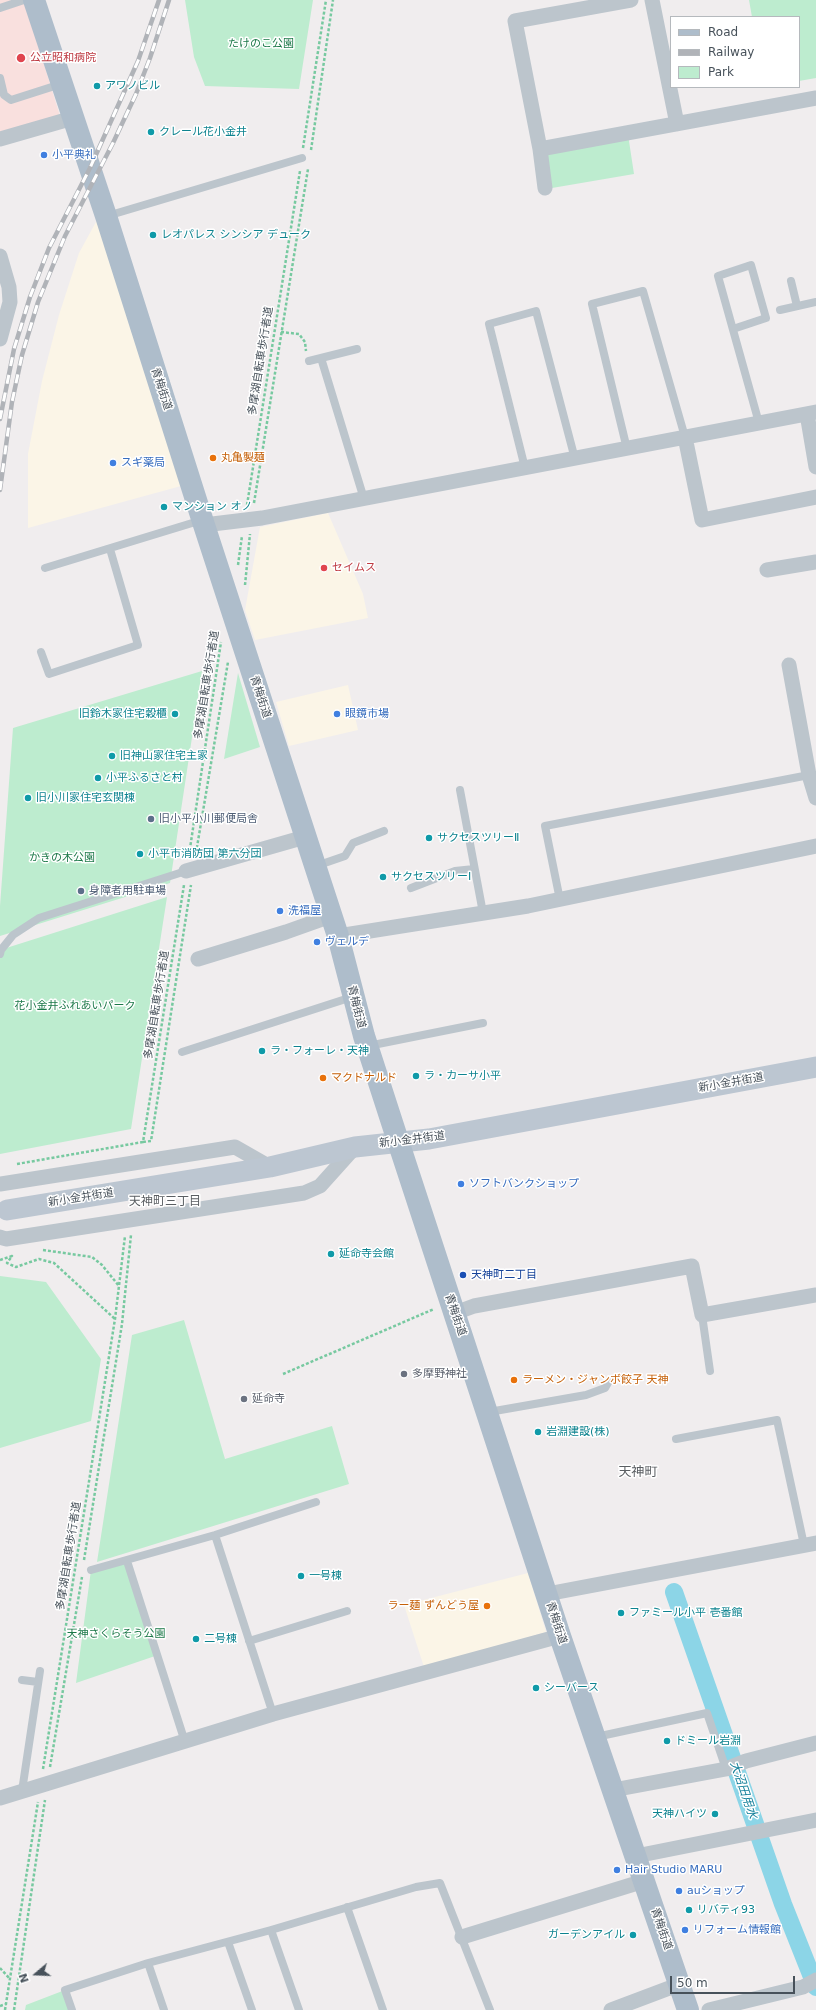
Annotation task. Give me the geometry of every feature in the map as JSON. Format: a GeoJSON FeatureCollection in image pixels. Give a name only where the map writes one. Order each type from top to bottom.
{"type":"FeatureCollection","features":[{"type":"Feature","properties":{"kind":"main road","name":"青梅街道"},"geometry":{"type":"LineString","coordinates":[[34,0],[106,216],[203,523],[338,936],[367,1046],[398,1141],[445,1311],[488,1412],[560,1636],[688,2010]]}},
{"type":"Feature","properties":{"kind":"main road","name":"新小金井街道"},"geometry":{"type":"LineString","coordinates":[[7,1210],[270,1167],[355,1147],[398,1141],[429,1139],[816,1067]]}},
{"type":"Feature","properties":{"kind":"street"},"geometry":{"type":"LineString","coordinates":[[545,188],[540,149],[515,21],[630,0]]}},
{"type":"Feature","properties":{"kind":"street"},"geometry":{"type":"LineString","coordinates":[[652,0],[677,124]]}},
{"type":"Feature","properties":{"kind":"street"},"geometry":{"type":"LineString","coordinates":[[540,149],[816,98]]}},
{"type":"Feature","properties":{"kind":"street"},"geometry":{"type":"LineString","coordinates":[[0,139],[73,118]]}},
{"type":"Feature","properties":{"kind":"street"},"geometry":{"type":"LineString","coordinates":[[0,256],[9,287],[10,302],[0,339]]}},
{"type":"Feature","properties":{"kind":"street"},"geometry":{"type":"LineString","coordinates":[[203,523],[244,520],[364,499],[811,413],[816,467]]}},
{"type":"Feature","properties":{"kind":"street"},"geometry":{"type":"LineString","coordinates":[[685,437],[702,520],[816,497]]}},
{"type":"Feature","properties":{"kind":"street"},"geometry":{"type":"LineString","coordinates":[[767,570],[816,562]]}},
{"type":"Feature","properties":{"kind":"street"},"geometry":{"type":"LineString","coordinates":[[789,664],[809,775],[816,798]]}},
{"type":"Feature","properties":{"kind":"street"},"geometry":{"type":"LineString","coordinates":[[186,872],[305,837]]}},
{"type":"Feature","properties":{"kind":"street"},"geometry":{"type":"LineString","coordinates":[[338,936],[560,900],[816,846]]}},
{"type":"Feature","properties":{"kind":"street"},"geometry":{"type":"LineString","coordinates":[[198,959],[286,932],[331,916]]}},
{"type":"Feature","properties":{"kind":"street"},"geometry":{"type":"LineString","coordinates":[[0,1184],[235,1147],[270,1167]]}},
{"type":"Feature","properties":{"kind":"street"},"geometry":{"type":"LineString","coordinates":[[0,1237],[6,1239],[304,1193],[320,1186],[355,1147]]}},
{"type":"Feature","properties":{"kind":"street"},"geometry":{"type":"LineString","coordinates":[[445,1311],[692,1266],[702,1315],[816,1295]]}},
{"type":"Feature","properties":{"kind":"street"},"geometry":{"type":"LineString","coordinates":[[546,1594],[810,1544]]}},
{"type":"Feature","properties":{"kind":"street"},"geometry":{"type":"LineString","coordinates":[[0,1798],[273,1714],[560,1636]]}},
{"type":"Feature","properties":{"kind":"street"},"geometry":{"type":"LineString","coordinates":[[613,1790],[727,1769],[746,1761],[816,1743]]}},
{"type":"Feature","properties":{"kind":"street"},"geometry":{"type":"LineString","coordinates":[[636,1856],[816,1820]]}},
{"type":"Feature","properties":{"kind":"street"},"geometry":{"type":"LineString","coordinates":[[462,1937],[644,1881]]}},
{"type":"Feature","properties":{"kind":"street"},"geometry":{"type":"LineString","coordinates":[[611,2010],[680,1984]]}},
{"type":"Feature","properties":{"kind":"street"},"geometry":{"type":"LineString","coordinates":[[709,2010],[809,1984]]}},
{"type":"Feature","properties":{"kind":"lane"},"geometry":{"type":"LineString","coordinates":[[0,8],[24,0]]}},
{"type":"Feature","properties":{"kind":"lane"},"geometry":{"type":"LineString","coordinates":[[0,78],[4,95],[11,100],[61,84]]}},
{"type":"Feature","properties":{"kind":"lane"},"geometry":{"type":"LineString","coordinates":[[106,216],[302,158]]}},
{"type":"Feature","properties":{"kind":"lane"},"geometry":{"type":"LineString","coordinates":[[733,328],[766,318],[751,265],[718,276],[759,423]]}},
{"type":"Feature","properties":{"kind":"lane"},"geometry":{"type":"LineString","coordinates":[[791,281],[797,306]]}},
{"type":"Feature","properties":{"kind":"lane"},"geometry":{"type":"LineString","coordinates":[[626,449],[592,304],[643,291],[685,437]]}},
{"type":"Feature","properties":{"kind":"lane"},"geometry":{"type":"LineString","coordinates":[[780,310],[816,302]]}},
{"type":"Feature","properties":{"kind":"lane"},"geometry":{"type":"LineString","coordinates":[[525,468],[490,324],[536,312],[575,459]]}},
{"type":"Feature","properties":{"kind":"lane"},"geometry":{"type":"LineString","coordinates":[[309,361],[357,349]]}},
{"type":"Feature","properties":{"kind":"lane"},"geometry":{"type":"LineString","coordinates":[[321,358],[364,499]]}},
{"type":"Feature","properties":{"kind":"lane"},"geometry":{"type":"LineString","coordinates":[[45,568],[203,523]]}},
{"type":"Feature","properties":{"kind":"lane"},"geometry":{"type":"LineString","coordinates":[[41,652],[48,674],[138,645],[110,549]]}},
{"type":"Feature","properties":{"kind":"lane"},"geometry":{"type":"LineString","coordinates":[[560,900],[545,826],[809,775]]}},
{"type":"Feature","properties":{"kind":"lane"},"geometry":{"type":"LineString","coordinates":[[460,790],[482,913]]}},
{"type":"Feature","properties":{"kind":"lane"},"geometry":{"type":"LineString","coordinates":[[315,867],[345,856],[353,843],[384,831]]}},
{"type":"Feature","properties":{"kind":"lane"},"geometry":{"type":"LineString","coordinates":[[411,888],[455,871],[474,869]]}},
{"type":"Feature","properties":{"kind":"lane"},"geometry":{"type":"LineString","coordinates":[[0,954],[1,950],[13,935],[38,918],[186,872]]}},
{"type":"Feature","properties":{"kind":"lane"},"geometry":{"type":"LineString","coordinates":[[182,1052],[354,996]]}},
{"type":"Feature","properties":{"kind":"lane"},"geometry":{"type":"LineString","coordinates":[[367,1046],[483,1023]]}},
{"type":"Feature","properties":{"kind":"lane"},"geometry":{"type":"LineString","coordinates":[[702,1315],[710,1371]]}},
{"type":"Feature","properties":{"kind":"lane"},"geometry":{"type":"LineString","coordinates":[[488,1412],[586,1395],[605,1388],[609,1381]]}},
{"type":"Feature","properties":{"kind":"lane"},"geometry":{"type":"LineString","coordinates":[[676,1439],[777,1420],[810,1544]]}},
{"type":"Feature","properties":{"kind":"lane"},"geometry":{"type":"LineString","coordinates":[[87,1570],[127,1561],[215,1535],[316,1502]]}},
{"type":"Feature","properties":{"kind":"lane"},"geometry":{"type":"LineString","coordinates":[[215,1535],[273,1714]]}},
{"type":"Feature","properties":{"kind":"lane"},"geometry":{"type":"LineString","coordinates":[[127,1561],[185,1742]]}},
{"type":"Feature","properties":{"kind":"lane"},"geometry":{"type":"LineString","coordinates":[[249,1641],[347,1611]]}},
{"type":"Feature","properties":{"kind":"lane"},"geometry":{"type":"LineString","coordinates":[[22,1791],[40,1671]]}},
{"type":"Feature","properties":{"kind":"lane"},"geometry":{"type":"LineString","coordinates":[[22,1680],[38,1682]]}},
{"type":"Feature","properties":{"kind":"lane"},"geometry":{"type":"LineString","coordinates":[[595,1737],[707,1713],[727,1769]]}},
{"type":"Feature","properties":{"kind":"lane"},"geometry":{"type":"LineString","coordinates":[[72,2010],[65,1990],[148,1963],[271,1930],[416,1887],[440,1882],[490,2010]]}},
{"type":"Feature","properties":{"kind":"lane"},"geometry":{"type":"LineString","coordinates":[[347,1907],[383,2010]]}},
{"type":"Feature","properties":{"kind":"lane"},"geometry":{"type":"LineString","coordinates":[[271,1930],[299,2010]]}},
{"type":"Feature","properties":{"kind":"lane"},"geometry":{"type":"LineString","coordinates":[[228,1942],[252,2010]]}},
{"type":"Feature","properties":{"kind":"lane"},"geometry":{"type":"LineString","coordinates":[[148,1963],[164,2010]]}},
{"type":"Feature","properties":{"kind":"path","name":"多摩湖自転車歩行者道"},"geometry":{"type":"LineString","coordinates":[[237,572],[326,0]]}},
{"type":"Feature","properties":{"kind":"path"},"geometry":{"type":"LineString","coordinates":[[282,332],[296,332],[302,336],[305,342],[309,361]]}},
{"type":"Feature","properties":{"kind":"path","name":"多摩湖自転車歩行者道"},"geometry":{"type":"LineString","coordinates":[[15,1164],[143,1142],[224,620],[232,612]]}},
{"type":"Feature","properties":{"kind":"path"},"geometry":{"type":"LineString","coordinates":[[84,1562],[122,1324],[131,1229]]}},
{"type":"Feature","properties":{"kind":"path","name":"多摩湖自転車歩行者道"},"geometry":{"type":"LineString","coordinates":[[5,2010],[44,1784],[115,1319],[126,1230]]}},
{"type":"Feature","properties":{"kind":"path"},"geometry":{"type":"LineString","coordinates":[[39,1248],[92,1257],[102,1265],[119,1286]]}},
{"type":"Feature","properties":{"kind":"path"},"geometry":{"type":"LineString","coordinates":[[0,1260],[12,1256],[8,1263],[16,1267],[39,1260],[54,1263],[115,1319]]}},
{"type":"Feature","properties":{"kind":"path"},"geometry":{"type":"LineString","coordinates":[[283,1374],[445,1311]]}},
{"type":"Feature","properties":{"kind":"path"},"geometry":{"type":"LineString","coordinates":[[14,2010],[44,1784],[87,1570]]}},
{"type":"Feature","properties":{"kind":"path"},"geometry":{"type":"LineString","coordinates":[[0,1968],[10,1979]]}},
{"type":"Feature","properties":{"kind":"path"},"geometry":{"type":"LineString","coordinates":[[0,2006],[6,2004]]}},
{"type":"Feature","properties":{"kind":"shaded area","name":"公立昭和病院"},"geometry":{"type":"Polygon","coordinates":[[[0,0],[24,0],[60,116],[0,134],[0,0]]]}},
{"type":"Feature","properties":{"kind":"shaded area"},"geometry":{"type":"Polygon","coordinates":[[[97,220],[181,486],[28,528],[28,454],[42,381],[59,315],[79,253],[97,220]]]}},
{"type":"Feature","properties":{"kind":"shaded area"},"geometry":{"type":"Polygon","coordinates":[[[328,513],[363,594],[368,618],[255,640],[245,610],[260,527],[328,513]]]}},
{"type":"Feature","properties":{"kind":"shaded area"},"geometry":{"type":"Polygon","coordinates":[[[348,685],[358,730],[289,746],[276,702],[348,685]]]}},
{"type":"Feature","properties":{"kind":"shaded area"},"geometry":{"type":"Polygon","coordinates":[[[528,1573],[546,1632],[424,1667],[404,1605],[528,1573]]]}},
{"type":"Feature","properties":{"kind":"green space","name":"たけのこ公園"},"geometry":{"type":"Polygon","coordinates":[[[185,0],[313,0],[299,89],[205,86],[194,57],[185,0]]]}},
{"type":"Feature","properties":{"kind":"green space"},"geometry":{"type":"Polygon","coordinates":[[[749,0],[816,0],[816,78],[800,81],[800,16],[752,16],[749,0]]]}},
{"type":"Feature","properties":{"kind":"green space"},"geometry":{"type":"Polygon","coordinates":[[[627,128],[634,174],[552,188],[543,143],[627,128]]]}},
{"type":"Feature","properties":{"kind":"green space","name":"小平ふるさと村"},"geometry":{"type":"Polygon","coordinates":[[[202,671],[170,883],[0,936],[0,906],[13,728],[202,671]]]}},
{"type":"Feature","properties":{"kind":"green space"},"geometry":{"type":"Polygon","coordinates":[[[238,673],[260,747],[224,759],[238,673]]]}},
{"type":"Feature","properties":{"kind":"green space","name":"花小金井ふれあいパーク"},"geometry":{"type":"Polygon","coordinates":[[[167,897],[131,1129],[0,1154],[0,950],[167,897]]]}},
{"type":"Feature","properties":{"kind":"green space"},"geometry":{"type":"Polygon","coordinates":[[[0,1276],[46,1282],[101,1359],[91,1421],[0,1448],[0,1276]]]}},
{"type":"Feature","properties":{"kind":"green space"},"geometry":{"type":"Polygon","coordinates":[[[184,1320],[225,1459],[332,1426],[349,1484],[97,1562],[132,1335],[184,1320]]]}},
{"type":"Feature","properties":{"kind":"green space","name":"天神さくらそう公園"},"geometry":{"type":"Polygon","coordinates":[[[127,1561],[158,1655],[76,1683],[91,1570],[127,1561]]]}},
{"type":"Feature","properties":{"kind":"green space"},"geometry":{"type":"Polygon","coordinates":[[[65,1990],[72,2010],[25,2010],[26,2005],[65,1990]]]}},
{"type":"Feature","properties":{"kind":"waterway","name":"大沼田用水"},"geometry":{"type":"LineString","coordinates":[[674,1592],[783,1904],[816,1987]]}},
{"type":"Feature","properties":{"kind":"railway"},"geometry":{"type":"LineString","coordinates":[[0,419],[14,349],[30,297],[49,248],[90,168],[138,61],[159,0]]}},
{"type":"Feature","properties":{"kind":"railway"},"geometry":{"type":"LineString","coordinates":[[0,490],[12,402],[22,355],[38,302],[65,236],[113,143],[136,94],[150,58],[169,0]]}},
{"type":"Feature","properties":{"kind":"place","name":"公立昭和病院"},"geometry":{"type":"Point","coordinates":[21,58]}},
{"type":"Feature","properties":{"kind":"place","name":"アワノビル"},"geometry":{"type":"Point","coordinates":[97,86]}},
{"type":"Feature","properties":{"kind":"place","name":"クレール花小金井"},"geometry":{"type":"Point","coordinates":[151,132]}},
{"type":"Feature","properties":{"kind":"place","name":"小平典礼"},"geometry":{"type":"Point","coordinates":[44,155]}},
{"type":"Feature","properties":{"kind":"place","name":"レオパレス シンシア デューク"},"geometry":{"type":"Point","coordinates":[153,235]}},
{"type":"Feature","properties":{"kind":"place","name":"丸亀製麺"},"geometry":{"type":"Point","coordinates":[213,458]}},
{"type":"Feature","properties":{"kind":"place","name":"スギ薬局"},"geometry":{"type":"Point","coordinates":[113,463]}},
{"type":"Feature","properties":{"kind":"place","name":"マンション オノ"},"geometry":{"type":"Point","coordinates":[164,507]}},
{"type":"Feature","properties":{"kind":"place","name":"セイムス"},"geometry":{"type":"Point","coordinates":[324,568]}},
{"type":"Feature","properties":{"kind":"place","name":"旧鈴木家住宅穀櫃"},"geometry":{"type":"Point","coordinates":[175,714]}},
{"type":"Feature","properties":{"kind":"place","name":"眼鏡市場"},"geometry":{"type":"Point","coordinates":[337,714]}},
{"type":"Feature","properties":{"kind":"place","name":"旧神山家住宅主家"},"geometry":{"type":"Point","coordinates":[112,756]}},
{"type":"Feature","properties":{"kind":"place","name":"小平ふるさと村"},"geometry":{"type":"Point","coordinates":[98,778]}},
{"type":"Feature","properties":{"kind":"place","name":"旧小川家住宅玄関棟"},"geometry":{"type":"Point","coordinates":[28,798]}},
{"type":"Feature","properties":{"kind":"place","name":"旧小平小川郵便局舎"},"geometry":{"type":"Point","coordinates":[151,819]}},
{"type":"Feature","properties":{"kind":"place","name":"サクセスツリーⅡ"},"geometry":{"type":"Point","coordinates":[429,838]}},
{"type":"Feature","properties":{"kind":"place","name":"小平市消防団 第六分団"},"geometry":{"type":"Point","coordinates":[140,854]}},
{"type":"Feature","properties":{"kind":"place","name":"サクセスツリーⅠ"},"geometry":{"type":"Point","coordinates":[383,877]}},
{"type":"Feature","properties":{"kind":"place","name":"身障者用駐車場"},"geometry":{"type":"Point","coordinates":[81,891]}},
{"type":"Feature","properties":{"kind":"place","name":"洗福屋"},"geometry":{"type":"Point","coordinates":[280,911]}},
{"type":"Feature","properties":{"kind":"place","name":"ヴェルデ"},"geometry":{"type":"Point","coordinates":[317,942]}},
{"type":"Feature","properties":{"kind":"place","name":"ラ・フォーレ・天神"},"geometry":{"type":"Point","coordinates":[262,1051]}},
{"type":"Feature","properties":{"kind":"place","name":"ラ・カーサ小平"},"geometry":{"type":"Point","coordinates":[416,1076]}},
{"type":"Feature","properties":{"kind":"place","name":"マクドナルド"},"geometry":{"type":"Point","coordinates":[323,1078]}},
{"type":"Feature","properties":{"kind":"place","name":"ソフトバンクショップ"},"geometry":{"type":"Point","coordinates":[461,1184]}},
{"type":"Feature","properties":{"kind":"place","name":"延命寺会館"},"geometry":{"type":"Point","coordinates":[331,1254]}},
{"type":"Feature","properties":{"kind":"place","name":"天神町二丁目"},"geometry":{"type":"Point","coordinates":[463,1275]}},
{"type":"Feature","properties":{"kind":"place","name":"多摩野神社"},"geometry":{"type":"Point","coordinates":[404,1374]}},
{"type":"Feature","properties":{"kind":"place","name":"ラーメン・ジャンボ餃子 天神"},"geometry":{"type":"Point","coordinates":[514,1380]}},
{"type":"Feature","properties":{"kind":"place","name":"延命寺"},"geometry":{"type":"Point","coordinates":[244,1399]}},
{"type":"Feature","properties":{"kind":"place","name":"岩淵建設(株)"},"geometry":{"type":"Point","coordinates":[538,1432]}},
{"type":"Feature","properties":{"kind":"place","name":"一号棟"},"geometry":{"type":"Point","coordinates":[301,1576]}},
{"type":"Feature","properties":{"kind":"place","name":"ラー麺 ずんどう屋"},"geometry":{"type":"Point","coordinates":[487,1606]}},
{"type":"Feature","properties":{"kind":"place","name":"ファミール小平 壱番館"},"geometry":{"type":"Point","coordinates":[621,1613]}},
{"type":"Feature","properties":{"kind":"place","name":"二号棟"},"geometry":{"type":"Point","coordinates":[196,1639]}},
{"type":"Feature","properties":{"kind":"place","name":"シーバース"},"geometry":{"type":"Point","coordinates":[536,1688]}},
{"type":"Feature","properties":{"kind":"place","name":"ドミール岩淵"},"geometry":{"type":"Point","coordinates":[667,1741]}},
{"type":"Feature","properties":{"kind":"place","name":"天神ハイツ"},"geometry":{"type":"Point","coordinates":[715,1814]}},
{"type":"Feature","properties":{"kind":"place","name":"Hair Studio MARU"},"geometry":{"type":"Point","coordinates":[617,1870]}},
{"type":"Feature","properties":{"kind":"place","name":"auショップ"},"geometry":{"type":"Point","coordinates":[679,1891]}},
{"type":"Feature","properties":{"kind":"place","name":"リバティ93"},"geometry":{"type":"Point","coordinates":[689,1910]}},
{"type":"Feature","properties":{"kind":"place","name":"リフォーム情報館"},"geometry":{"type":"Point","coordinates":[685,1930]}},
{"type":"Feature","properties":{"kind":"place","name":"ガーデンアイル"},"geometry":{"type":"Point","coordinates":[633,1935]}},
{"type":"Feature","properties":{"kind":"district","name":"天神町三丁目"},"geometry":{"type":"Point","coordinates":[165,1202]}},
{"type":"Feature","properties":{"kind":"district","name":"天神町"},"geometry":{"type":"Point","coordinates":[638,1473]}},
{"type":"Feature","properties":{"kind":"park label","name":"かきの木公園"},"geometry":{"type":"Point","coordinates":[62,858]}}]}
